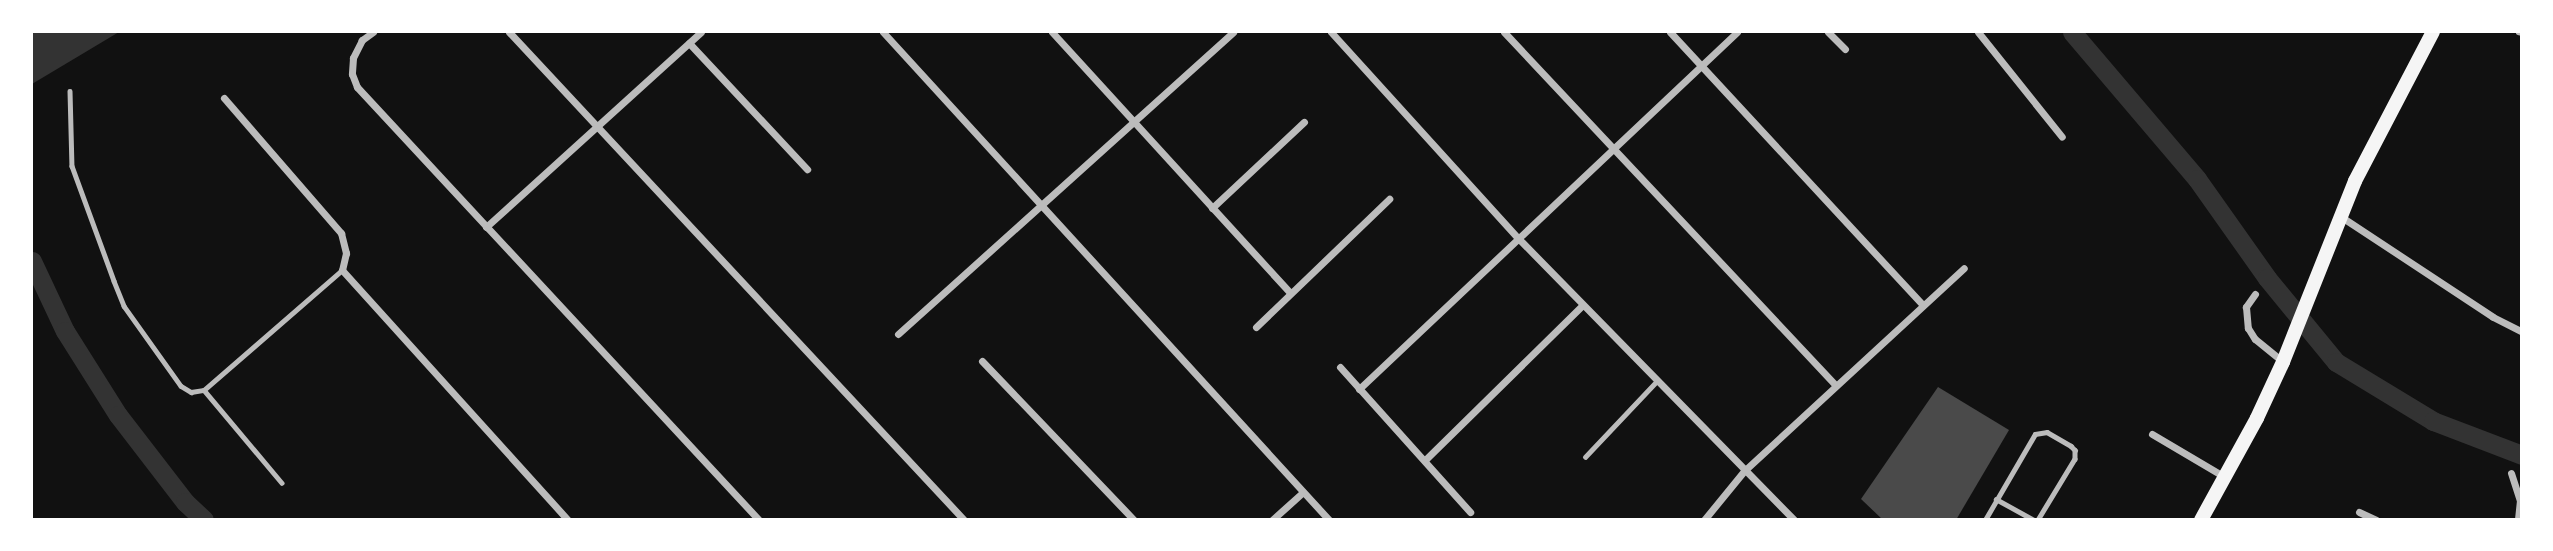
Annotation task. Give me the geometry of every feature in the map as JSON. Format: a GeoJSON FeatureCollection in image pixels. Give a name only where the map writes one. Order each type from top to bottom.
{"type":"FeatureCollection","features":[{"type":"Feature","properties":{"kind":"main road"},"geometry":{"type":"LineString","coordinates":[[2201,520],[2283,362],[2309,289],[2340,215],[2432,32]]}},
{"type":"Feature","properties":{"kind":"street"},"geometry":{"type":"LineString","coordinates":[[373,32],[362,40],[353,58],[352,74],[357,87],[759,520]]}},
{"type":"Feature","properties":{"kind":"street"},"geometry":{"type":"LineString","coordinates":[[509,32],[964,520]]}},
{"type":"Feature","properties":{"kind":"street"},"geometry":{"type":"LineString","coordinates":[[486,227],[701,32]]}},
{"type":"Feature","properties":{"kind":"street"},"geometry":{"type":"LineString","coordinates":[[883,32],[1040,207],[1329,520]]}},
{"type":"Feature","properties":{"kind":"street"},"geometry":{"type":"LineString","coordinates":[[1052,32],[1136,121],[1290,293]]}},
{"type":"Feature","properties":{"kind":"street"},"geometry":{"type":"LineString","coordinates":[[1058,38],[1065,32]]}},
{"type":"Feature","properties":{"kind":"street"},"geometry":{"type":"LineString","coordinates":[[898,334],[1233,32]]}},
{"type":"Feature","properties":{"kind":"street"},"geometry":{"type":"LineString","coordinates":[[1331,32],[1519,239],[1794,520]]}},
{"type":"Feature","properties":{"kind":"street"},"geometry":{"type":"LineString","coordinates":[[1504,32],[1836,386]]}},
{"type":"Feature","properties":{"kind":"street"},"geometry":{"type":"LineString","coordinates":[[1670,32],[1923,305]]}},
{"type":"Feature","properties":{"kind":"street"},"geometry":{"type":"LineString","coordinates":[[1359,389],[1737,32]]}},
{"type":"Feature","properties":{"kind":"street"},"geometry":{"type":"LineString","coordinates":[[1828,32],[1845,49]]}},
{"type":"Feature","properties":{"kind":"street"},"geometry":{"type":"LineString","coordinates":[[1978,32],[2062,137]]}},
{"type":"Feature","properties":{"kind":"street"},"geometry":{"type":"LineString","coordinates":[[689,43],[807,169]]}},
{"type":"Feature","properties":{"kind":"street"},"geometry":{"type":"LineString","coordinates":[[224,98],[341,233],[346,253],[342,270],[568,520]]}},
{"type":"Feature","properties":{"kind":"street"},"geometry":{"type":"LineString","coordinates":[[1212,208],[1304,122]]}},
{"type":"Feature","properties":{"kind":"street"},"geometry":{"type":"LineString","coordinates":[[1255,327],[1389,199]]}},
{"type":"Feature","properties":{"kind":"street"},"geometry":{"type":"LineString","coordinates":[[2340,215],[2493,317],[2522,332]]}},
{"type":"Feature","properties":{"kind":"street"},"geometry":{"type":"LineString","coordinates":[[1704,520],[1744,471],[1964,268]]}},
{"type":"Feature","properties":{"kind":"street"},"geometry":{"type":"LineString","coordinates":[[2255,294],[2246,307],[2248,328],[2255,339],[2283,362]]}},
{"type":"Feature","properties":{"kind":"street"},"geometry":{"type":"LineString","coordinates":[[1424,460],[1583,305]]}},
{"type":"Feature","properties":{"kind":"street"},"geometry":{"type":"LineString","coordinates":[[982,361],[1134,520]]}},
{"type":"Feature","properties":{"kind":"street"},"geometry":{"type":"LineString","coordinates":[[1340,367],[1470,512]]}},
{"type":"Feature","properties":{"kind":"street"},"geometry":{"type":"LineString","coordinates":[[2152,434],[2225,477]]}},
{"type":"Feature","properties":{"kind":"street"},"geometry":{"type":"LineString","coordinates":[[2511,473],[2520,500],[2518,520]]}},
{"type":"Feature","properties":{"kind":"street"},"geometry":{"type":"LineString","coordinates":[[1272,520],[1302,493]]}},
{"type":"Feature","properties":{"kind":"street"},"geometry":{"type":"LineString","coordinates":[[2359,512],[2376,520]]}},
{"type":"Feature","properties":{"kind":"lane"},"geometry":{"type":"LineString","coordinates":[[71,91],[72,166],[124,306],[181,386],[191,392],[204,390],[342,270]]}},
{"type":"Feature","properties":{"kind":"lane"},"geometry":{"type":"LineString","coordinates":[[1585,457],[1657,382]]}},
{"type":"Feature","properties":{"kind":"lane"},"geometry":{"type":"LineString","coordinates":[[204,390],[282,483]]}},
{"type":"Feature","properties":{"kind":"lane"},"geometry":{"type":"LineString","coordinates":[[1984,520],[2035,435],[2047,432],[2071,446],[2075,458],[2036,520],[1997,499]]}},
{"type":"Feature","properties":{"kind":"shaded area"},"geometry":{"type":"Polygon","coordinates":[[[32,32],[119,32],[32,84],[32,32]]]}},
{"type":"Feature","properties":{"kind":"building"},"geometry":{"type":"Polygon","coordinates":[[[1938,387],[2009,430],[1956,520],[1883,520],[1861,499],[1938,387]]]}},
{"type":"Feature","properties":{"kind":"waterway"},"geometry":{"type":"LineString","coordinates":[[2072,32],[2197,179],[2267,278],[2336,362],[2433,421],[2522,455]]}},
{"type":"Feature","properties":{"kind":"waterway"},"geometry":{"type":"LineString","coordinates":[[32,261],[65,331],[118,415],[185,502],[204,520]]}}]}
